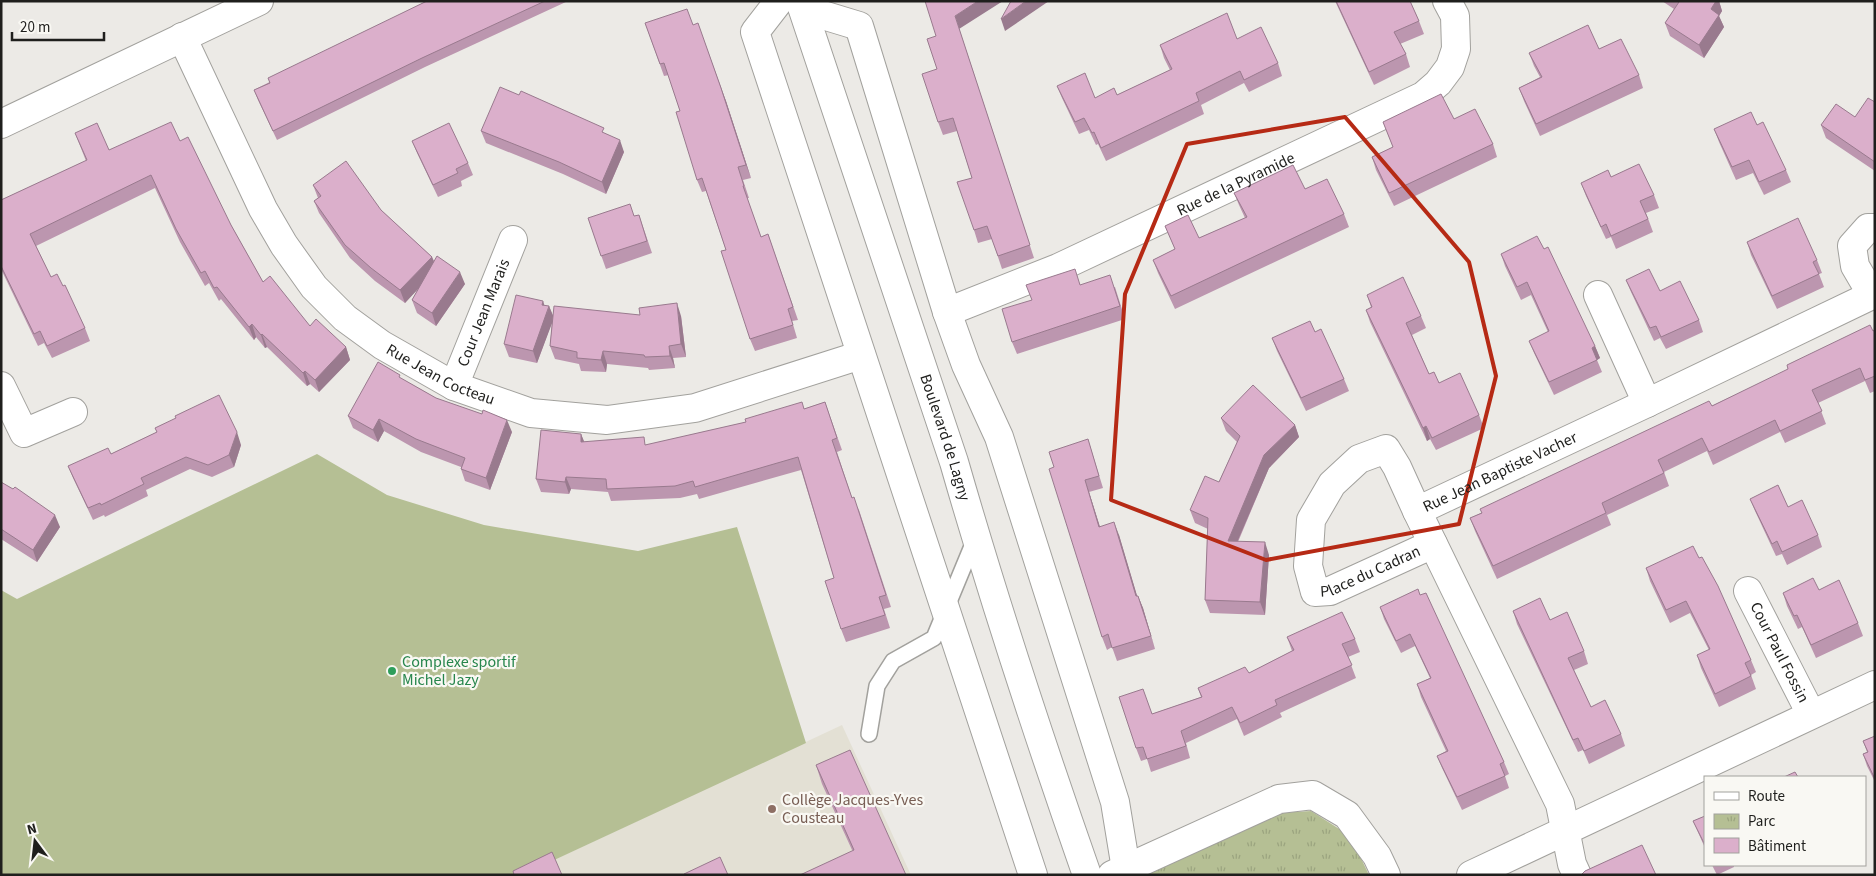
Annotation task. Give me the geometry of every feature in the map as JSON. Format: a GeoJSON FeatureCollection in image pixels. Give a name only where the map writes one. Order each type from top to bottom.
{"type":"FeatureCollection","features":[{"type":"Feature","properties":{"kind":"street"},"geometry":{"type":"LineString","coordinates":[[1,124],[259,1]]}},
{"type":"Feature","properties":{"kind":"street","name":"Rue de la Pyramide"},"geometry":{"type":"LineString","coordinates":[[947,312],[1058,268],[1423,96],[1438,83],[1450,67],[1456,48],[1455,16],[1447,1]]}},
{"type":"Feature","properties":{"kind":"street"},"geometry":{"type":"LineString","coordinates":[[1033,875],[755,32],[794,4],[859,26],[947,312],[966,365],[999,437],[1115,802],[1119,872],[1279,799],[1313,795],[1347,815],[1376,856],[1386,875]]}},
{"type":"Feature","properties":{"kind":"street","name":"Boulevard de Lagny"},"geometry":{"type":"LineString","coordinates":[[794,4],[954,462],[976,537],[1087,875]]}},
{"type":"Feature","properties":{"kind":"street","name":"Rue Jean Cocteau"},"geometry":{"type":"LineString","coordinates":[[182,37],[263,209],[284,245],[314,287],[345,318],[382,345],[454,386],[531,413],[607,420],[695,408],[861,355]]}},
{"type":"Feature","properties":{"kind":"street"},"geometry":{"type":"LineString","coordinates":[[1873,295],[1855,266],[1852,246],[1868,228],[1875,228]]}},
{"type":"Feature","properties":{"kind":"street","name":"Cour Jean Marais"},"geometry":{"type":"LineString","coordinates":[[454,386],[512,240]]}},
{"type":"Feature","properties":{"kind":"street","name":"Rue Jean Baptiste Vacher"},"geometry":{"type":"LineString","coordinates":[[1577,875],[1572,864],[1560,804],[1417,511],[1648,404],[1873,295]]}},
{"type":"Feature","properties":{"kind":"street"},"geometry":{"type":"LineString","coordinates":[[1598,296],[1648,404]]}},
{"type":"Feature","properties":{"kind":"street"},"geometry":{"type":"LineString","coordinates":[[1,386],[24,433],[73,412]]}},
{"type":"Feature","properties":{"kind":"street","name":"Place du Cadran"},"geometry":{"type":"LineString","coordinates":[[1417,511],[1397,467],[1386,449],[1358,459],[1332,484],[1311,520],[1308,566],[1315,592],[1330,591],[1433,544]]}},
{"type":"Feature","properties":{"kind":"street","name":"Cour Paul Fossin"},"geometry":{"type":"LineString","coordinates":[[1748,591],[1811,714]]}},
{"type":"Feature","properties":{"kind":"street"},"geometry":{"type":"LineString","coordinates":[[1471,875],[1875,685]]}},
{"type":"Feature","properties":{"kind":"lane"},"geometry":{"type":"LineString","coordinates":[[869,734],[877,686],[893,661],[934,638],[976,537]]}},
{"type":"Feature","properties":{"kind":"highlighted area"},"geometry":{"type":"Polygon","coordinates":[[[1345,117],[1469,262],[1496,376],[1459,524],[1266,560],[1111,500],[1125,294],[1187,144],[1345,117]]]}},
{"type":"Feature","properties":{"kind":"shaded area","name":"Collège Jacques-Yves Cousteau"},"geometry":{"type":"Polygon","coordinates":[[[842,725],[911,875],[522,875],[842,725]]]}},
{"type":"Feature","properties":{"kind":"green space","name":"Complexe sportif Michel Jazy"},"geometry":{"type":"Polygon","coordinates":[[[317,454],[387,495],[484,525],[638,551],[737,527],[806,743],[522,875],[1,875],[1,590],[17,599],[317,454]]]}},
{"type":"Feature","properties":{"kind":"green space"},"geometry":{"type":"Polygon","coordinates":[[[1311,811],[1344,832],[1358,852],[1369,875],[1147,875],[1277,813],[1311,811]]]}},
{"type":"Feature","properties":{"kind":"building"},"geometry":{"type":"Polygon","coordinates":[[[427,1],[545,1],[422,58],[273,131],[254,90],[270,83],[268,78],[427,1]]]}},
{"type":"Feature","properties":{"kind":"building"},"geometry":{"type":"Polygon","coordinates":[[[925,1],[978,1],[955,16],[1030,245],[998,256],[987,226],[974,230],[957,182],[972,178],[953,118],[938,122],[922,74],[937,69],[927,39],[936,36],[925,1]]]}},
{"type":"Feature","properties":{"kind":"building"},"geometry":{"type":"Polygon","coordinates":[[[1011,1],[1026,1],[1001,19],[1011,1]]]}},
{"type":"Feature","properties":{"kind":"building"},"geometry":{"type":"Polygon","coordinates":[[[1336,1],[1410,1],[1419,21],[1394,32],[1406,54],[1369,72],[1336,1]]]}},
{"type":"Feature","properties":{"kind":"building"},"geometry":{"type":"Polygon","coordinates":[[[1677,1],[1716,1],[1711,9],[1719,15],[1699,45],[1665,23],[1679,2],[1677,1]]]}},
{"type":"Feature","properties":{"kind":"building"},"geometry":{"type":"Polygon","coordinates":[[[687,9],[693,25],[698,23],[746,165],[738,167],[761,237],[768,234],[793,307],[788,309],[793,325],[750,339],[721,251],[726,250],[702,178],[697,180],[676,112],[680,111],[664,63],[660,64],[645,23],[687,9]]]}},
{"type":"Feature","properties":{"kind":"building"},"geometry":{"type":"Polygon","coordinates":[[[1227,13],[1237,39],[1261,27],[1278,63],[1244,80],[1240,71],[1196,93],[1199,101],[1101,148],[1094,132],[1092,133],[1084,118],[1075,122],[1057,86],[1085,73],[1095,98],[1114,88],[1117,95],[1172,69],[1160,45],[1227,13]]]}},
{"type":"Feature","properties":{"kind":"building"},"geometry":{"type":"Polygon","coordinates":[[[1588,25],[1599,49],[1621,39],[1639,75],[1536,124],[1519,88],[1542,77],[1529,53],[1588,25]]]}},
{"type":"Feature","properties":{"kind":"building"},"geometry":{"type":"Polygon","coordinates":[[[500,87],[519,95],[521,91],[604,128],[602,132],[620,140],[602,182],[559,162],[481,131],[500,87]]]}},
{"type":"Feature","properties":{"kind":"building"},"geometry":{"type":"Polygon","coordinates":[[[1441,94],[1454,119],[1475,109],[1493,144],[1389,193],[1372,157],[1393,147],[1383,122],[1441,94]]]}},
{"type":"Feature","properties":{"kind":"building"},"geometry":{"type":"Polygon","coordinates":[[[1868,98],[1875,102],[1875,162],[1821,125],[1836,104],[1855,117],[1868,98]]]}},
{"type":"Feature","properties":{"kind":"building"},"geometry":{"type":"Polygon","coordinates":[[[1751,112],[1757,125],[1763,122],[1786,170],[1759,182],[1749,160],[1732,167],[1714,129],[1751,112]]]}},
{"type":"Feature","properties":{"kind":"building"},"geometry":{"type":"Polygon","coordinates":[[[171,122],[180,141],[188,137],[231,225],[263,282],[270,276],[310,326],[316,319],[346,347],[315,380],[305,371],[303,373],[261,335],[252,324],[249,327],[217,287],[214,288],[205,271],[201,273],[176,229],[151,175],[30,234],[51,277],[57,274],[63,286],[65,285],[85,328],[47,346],[40,331],[34,334],[1,266],[1,200],[87,160],[75,133],[97,123],[109,150],[171,122]]]}},
{"type":"Feature","properties":{"kind":"building"},"geometry":{"type":"Polygon","coordinates":[[[449,123],[468,163],[456,169],[458,173],[433,185],[412,141],[449,123]]]}},
{"type":"Feature","properties":{"kind":"building"},"geometry":{"type":"Polygon","coordinates":[[[346,161],[381,210],[432,257],[400,290],[345,245],[314,201],[321,196],[313,185],[346,161]]]}},
{"type":"Feature","properties":{"kind":"building"},"geometry":{"type":"Polygon","coordinates":[[[1639,164],[1654,195],[1640,201],[1648,219],[1611,236],[1606,224],[1601,227],[1581,183],[1608,170],[1611,177],[1639,164]]]}},
{"type":"Feature","properties":{"kind":"building"},"geometry":{"type":"Polygon","coordinates":[[[1293,165],[1305,189],[1327,179],[1344,214],[1171,296],[1153,260],[1175,249],[1165,226],[1188,215],[1199,238],[1247,217],[1234,193],[1293,165]]]}},
{"type":"Feature","properties":{"kind":"building"},"geometry":{"type":"Polygon","coordinates":[[[630,204],[634,216],[639,215],[647,241],[601,256],[588,218],[630,204]]]}},
{"type":"Feature","properties":{"kind":"building"},"geometry":{"type":"Polygon","coordinates":[[[1798,218],[1817,260],[1813,262],[1819,274],[1772,296],[1747,242],[1798,218]]]}},
{"type":"Feature","properties":{"kind":"building"},"geometry":{"type":"Polygon","coordinates":[[[1537,236],[1544,249],[1548,247],[1595,346],[1592,348],[1597,360],[1549,382],[1529,341],[1549,331],[1527,282],[1517,287],[1501,254],[1537,236]]]}},
{"type":"Feature","properties":{"kind":"building"},"geometry":{"type":"Polygon","coordinates":[[[437,256],[460,272],[432,313],[412,300],[437,256]]]}},
{"type":"Feature","properties":{"kind":"building"},"geometry":{"type":"Polygon","coordinates":[[[1075,269],[1080,285],[1110,275],[1120,306],[1012,342],[1002,309],[1032,300],[1026,285],[1075,269]]]}},
{"type":"Feature","properties":{"kind":"building"},"geometry":{"type":"Polygon","coordinates":[[[1649,269],[1660,291],[1680,281],[1699,320],[1661,337],[1656,326],[1650,328],[1626,280],[1649,269]]]}},
{"type":"Feature","properties":{"kind":"building"},"geometry":{"type":"Polygon","coordinates":[[[1403,277],[1421,316],[1406,323],[1429,374],[1434,372],[1439,383],[1460,373],[1479,415],[1432,438],[1426,426],[1423,428],[1366,310],[1372,307],[1367,295],[1403,277]]]}},
{"type":"Feature","properties":{"kind":"building"},"geometry":{"type":"Polygon","coordinates":[[[516,295],[543,301],[542,305],[549,306],[533,351],[504,344],[516,295]]]}},
{"type":"Feature","properties":{"kind":"building"},"geometry":{"type":"Polygon","coordinates":[[[677,303],[681,344],[669,346],[670,356],[645,357],[644,355],[603,351],[601,360],[577,358],[577,352],[550,346],[554,306],[640,315],[639,308],[677,303]]]}},
{"type":"Feature","properties":{"kind":"building"},"geometry":{"type":"Polygon","coordinates":[[[1310,321],[1315,332],[1321,329],[1344,379],[1301,398],[1272,338],[1310,321]]]}},
{"type":"Feature","properties":{"kind":"building"},"geometry":{"type":"Polygon","coordinates":[[[1870,325],[1873,331],[1875,330],[1875,376],[1865,380],[1860,368],[1812,390],[1822,411],[1780,431],[1775,420],[1709,452],[1702,438],[1658,460],[1664,473],[1602,503],[1606,513],[1493,566],[1470,518],[1482,513],[1480,509],[1709,401],[1712,406],[1788,369],[1787,365],[1870,325]]]}},
{"type":"Feature","properties":{"kind":"building"},"geometry":{"type":"Polygon","coordinates":[[[378,362],[400,375],[399,377],[436,398],[482,414],[483,410],[507,420],[486,478],[461,469],[465,458],[416,439],[379,419],[373,430],[348,416],[378,362]]]}},
{"type":"Feature","properties":{"kind":"building"},"geometry":{"type":"Polygon","coordinates":[[[1253,385],[1295,425],[1264,455],[1228,541],[1265,542],[1260,602],[1205,600],[1208,518],[1190,510],[1205,476],[1219,482],[1240,436],[1221,418],[1253,385]]]}},
{"type":"Feature","properties":{"kind":"building"},"geometry":{"type":"Polygon","coordinates":[[[219,395],[237,432],[229,455],[208,465],[186,457],[141,478],[144,484],[101,505],[100,503],[88,508],[68,466],[108,448],[111,454],[157,432],[155,428],[176,418],[175,416],[219,395]]]}},
{"type":"Feature","properties":{"kind":"building"},"geometry":{"type":"Polygon","coordinates":[[[802,402],[804,409],[825,402],[837,438],[832,440],[852,498],[854,497],[886,595],[879,597],[885,615],[841,629],[825,581],[834,578],[798,457],[695,487],[693,481],[675,486],[607,489],[606,479],[566,477],[565,482],[536,479],[541,430],[581,434],[581,442],[644,437],[645,445],[746,422],[745,419],[802,402]]]}},
{"type":"Feature","properties":{"kind":"building"},"geometry":{"type":"Polygon","coordinates":[[[1088,439],[1099,476],[1085,480],[1099,527],[1114,522],[1136,596],[1138,596],[1151,636],[1112,648],[1108,634],[1102,637],[1049,469],[1054,467],[1049,452],[1088,439]]]}},
{"type":"Feature","properties":{"kind":"building"},"geometry":{"type":"Polygon","coordinates":[[[1,482],[13,489],[15,487],[55,515],[33,550],[1,529],[1,482]]]}},
{"type":"Feature","properties":{"kind":"building"},"geometry":{"type":"Polygon","coordinates":[[[1778,485],[1788,507],[1802,500],[1818,535],[1782,552],[1777,541],[1772,544],[1750,499],[1778,485]]]}},
{"type":"Feature","properties":{"kind":"building"},"geometry":{"type":"Polygon","coordinates":[[[1693,546],[1699,558],[1702,557],[1718,586],[1751,660],[1745,663],[1751,676],[1715,694],[1697,655],[1710,649],[1686,601],[1666,610],[1646,568],[1693,546]]]}},
{"type":"Feature","properties":{"kind":"building"},"geometry":{"type":"Polygon","coordinates":[[[1813,578],[1819,590],[1839,580],[1858,623],[1811,645],[1797,615],[1794,616],[1783,593],[1813,578]]]}},
{"type":"Feature","properties":{"kind":"building"},"geometry":{"type":"Polygon","coordinates":[[[1418,589],[1420,595],[1426,593],[1504,762],[1500,764],[1505,776],[1457,797],[1437,756],[1448,751],[1417,684],[1431,678],[1410,634],[1396,641],[1380,607],[1418,589]]]}},
{"type":"Feature","properties":{"kind":"building"},"geometry":{"type":"Polygon","coordinates":[[[1540,598],[1550,620],[1567,612],[1584,651],[1568,658],[1591,707],[1605,700],[1621,734],[1584,751],[1578,738],[1573,740],[1513,611],[1540,598]]]}},
{"type":"Feature","properties":{"kind":"building"},"geometry":{"type":"Polygon","coordinates":[[[1342,612],[1355,639],[1342,644],[1352,665],[1275,700],[1277,705],[1240,723],[1232,707],[1181,731],[1186,746],[1147,759],[1143,747],[1136,748],[1119,697],[1143,689],[1152,714],[1202,697],[1198,688],[1245,667],[1249,673],[1294,650],[1287,637],[1342,612]]]}},
{"type":"Feature","properties":{"kind":"building"},"geometry":{"type":"Polygon","coordinates":[[[1875,736],[1875,779],[1863,754],[1868,752],[1863,741],[1875,736]]]}},
{"type":"Feature","properties":{"kind":"building"},"geometry":{"type":"Polygon","coordinates":[[[850,750],[906,875],[800,875],[854,850],[816,765],[850,750]]]}},
{"type":"Feature","properties":{"kind":"building"},"geometry":{"type":"Polygon","coordinates":[[[1795,772],[1797,776],[1786,776],[1795,772]]]}},
{"type":"Feature","properties":{"kind":"building"},"geometry":{"type":"Polygon","coordinates":[[[1704,816],[1704,843],[1693,821],[1704,816]]]}},
{"type":"Feature","properties":{"kind":"building"},"geometry":{"type":"Polygon","coordinates":[[[1642,845],[1656,875],[1581,875],[1585,871],[1642,845]]]}},
{"type":"Feature","properties":{"kind":"building"},"geometry":{"type":"Polygon","coordinates":[[[552,852],[562,875],[514,875],[513,871],[552,852]]]}},
{"type":"Feature","properties":{"kind":"building"},"geometry":{"type":"Polygon","coordinates":[[[720,857],[728,875],[684,875],[684,874],[720,857]]]}},
{"type":"Feature","properties":{"kind":"place","name":"Complexe sportif Michel Jazy"},"geometry":{"type":"Point","coordinates":[392,671]}},
{"type":"Feature","properties":{"kind":"place","name":"Collège Jacques-Yves Cousteau"},"geometry":{"type":"Point","coordinates":[772,809]}}]}
